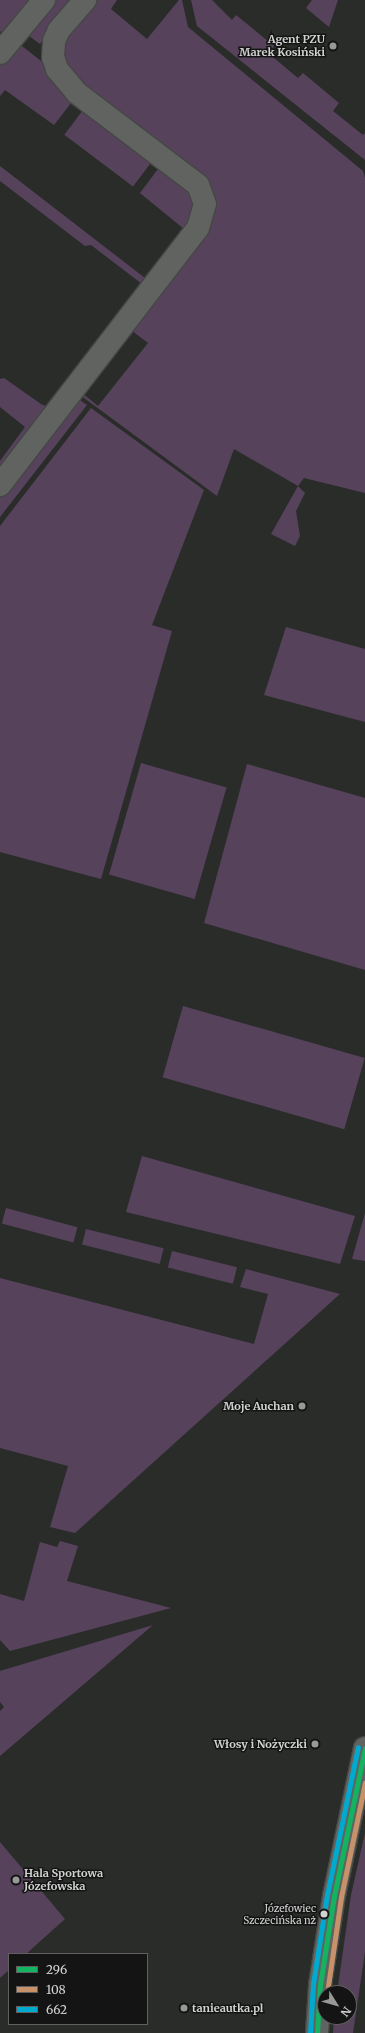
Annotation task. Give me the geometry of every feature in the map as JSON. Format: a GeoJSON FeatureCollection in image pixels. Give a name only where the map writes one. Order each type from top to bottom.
{"type":"FeatureCollection","features":[{"type":"Feature","properties":{"kind":"street"},"geometry":{"type":"LineString","coordinates":[[0,53],[44,0]]}},
{"type":"Feature","properties":{"kind":"street"},"geometry":{"type":"LineString","coordinates":[[0,485],[198,228],[205,204],[198,185],[77,93],[57,69],[53,57],[54,41],[59,30],[85,0]]}},
{"type":"Feature","properties":{"kind":"street"},"geometry":{"type":"LineString","coordinates":[[317,2033],[320,1985],[334,1896],[365,1748]]}},
{"type":"Feature","properties":{"kind":"shaded area"},"geometry":{"type":"Polygon","coordinates":[[[0,0],[35,0],[6,36],[0,31],[0,0]]]}},
{"type":"Feature","properties":{"kind":"shaded area"},"geometry":{"type":"Polygon","coordinates":[[[54,0],[77,0],[40,44],[25,33],[54,0]]]}},
{"type":"Feature","properties":{"kind":"shaded area"},"geometry":{"type":"Polygon","coordinates":[[[93,0],[117,0],[111,9],[147,39],[179,0],[182,0],[188,27],[363,171],[365,178],[365,493],[304,478],[298,486],[234,449],[217,496],[80,395],[82,393],[98,406],[148,343],[131,330],[210,199],[82,89],[64,66],[62,41],[93,0]]]}},
{"type":"Feature","properties":{"kind":"shaded area"},"geometry":{"type":"Polygon","coordinates":[[[191,0],[212,0],[232,20],[236,15],[274,46],[268,53],[298,78],[303,73],[339,103],[333,111],[363,135],[365,133],[365,160],[197,26],[191,0]]]}},
{"type":"Feature","properties":{"kind":"shaded area"},"geometry":{"type":"Polygon","coordinates":[[[312,0],[338,0],[329,27],[306,8],[312,0]]]}},
{"type":"Feature","properties":{"kind":"shaded area"},"geometry":{"type":"Polygon","coordinates":[[[22,46],[55,72],[75,98],[54,125],[5,90],[0,96],[0,65],[11,52],[22,46]]]}},
{"type":"Feature","properties":{"kind":"shaded area"},"geometry":{"type":"Polygon","coordinates":[[[86,106],[155,158],[133,187],[64,135],[86,106]]]}},
{"type":"Feature","properties":{"kind":"shaded area"},"geometry":{"type":"Polygon","coordinates":[[[161,165],[195,191],[193,227],[146,287],[91,245],[85,246],[0,181],[0,166],[145,278],[184,229],[140,193],[161,165]]]}},
{"type":"Feature","properties":{"kind":"shaded area"},"geometry":{"type":"Polygon","coordinates":[[[4,378],[41,404],[50,408],[0,473],[0,461],[25,427],[0,407],[0,379],[4,378]]]}},
{"type":"Feature","properties":{"kind":"shaded area"},"geometry":{"type":"Polygon","coordinates":[[[74,396],[87,405],[0,517],[0,494],[74,396]]]}},
{"type":"Feature","properties":{"kind":"shaded area"},"geometry":{"type":"Polygon","coordinates":[[[91,408],[204,490],[152,625],[172,631],[101,879],[0,852],[0,526],[91,408]]]}},
{"type":"Feature","properties":{"kind":"shaded area"},"geometry":{"type":"Polygon","coordinates":[[[298,486],[305,493],[296,511],[300,536],[295,546],[271,534],[298,486]]]}},
{"type":"Feature","properties":{"kind":"shaded area"},"geometry":{"type":"Polygon","coordinates":[[[286,627],[365,649],[365,722],[264,695],[286,627]]]}},
{"type":"Feature","properties":{"kind":"shaded area"},"geometry":{"type":"Polygon","coordinates":[[[141,763],[227,788],[195,899],[109,875],[141,763]]]}},
{"type":"Feature","properties":{"kind":"shaded area"},"geometry":{"type":"Polygon","coordinates":[[[247,764],[365,798],[365,970],[204,923],[247,764]]]}},
{"type":"Feature","properties":{"kind":"shaded area"},"geometry":{"type":"Polygon","coordinates":[[[183,1006],[365,1058],[344,1129],[163,1077],[183,1006]]]}},
{"type":"Feature","properties":{"kind":"shaded area"},"geometry":{"type":"Polygon","coordinates":[[[142,1156],[355,1216],[340,1264],[126,1212],[142,1156]]]}},
{"type":"Feature","properties":{"kind":"shaded area"},"geometry":{"type":"Polygon","coordinates":[[[6,1208],[77,1227],[73,1243],[2,1223],[6,1208]]]}},
{"type":"Feature","properties":{"kind":"shaded area"},"geometry":{"type":"Polygon","coordinates":[[[365,1213],[365,1261],[352,1259],[365,1213]]]}},
{"type":"Feature","properties":{"kind":"shaded area"},"geometry":{"type":"Polygon","coordinates":[[[86,1229],[164,1248],[160,1264],[82,1245],[86,1229]]]}},
{"type":"Feature","properties":{"kind":"shaded area"},"geometry":{"type":"Polygon","coordinates":[[[172,1251],[237,1267],[233,1284],[168,1267],[172,1251]]]}},
{"type":"Feature","properties":{"kind":"shaded area"},"geometry":{"type":"Polygon","coordinates":[[[246,1269],[340,1294],[75,1533],[50,1527],[68,1466],[0,1448],[0,1278],[254,1344],[268,1294],[240,1287],[246,1269]]]}},
{"type":"Feature","properties":{"kind":"shaded area"},"geometry":{"type":"Polygon","coordinates":[[[60,1541],[78,1546],[67,1581],[171,1608],[10,1651],[0,1640],[0,1594],[24,1601],[40,1542],[57,1547],[60,1541]]]}},
{"type":"Feature","properties":{"kind":"shaded area"},"geometry":{"type":"Polygon","coordinates":[[[153,1625],[0,1756],[0,1711],[4,1707],[0,1702],[0,1671],[153,1625]]]}},
{"type":"Feature","properties":{"kind":"shaded area"},"geometry":{"type":"Polygon","coordinates":[[[365,1833],[365,1952],[357,2006],[357,1985],[338,1985],[351,1895],[365,1833]]]}},
{"type":"Feature","properties":{"kind":"shaded area","name":"Hala Sportowa Józefowska"},"geometry":{"type":"Polygon","coordinates":[[[0,1842],[65,1919],[27,1953],[8,1953],[8,1971],[0,1978],[0,1842]]]}},
{"type":"Feature","properties":{"kind":"shaded area"},"geometry":{"type":"Polygon","coordinates":[[[334,2025],[354,2025],[353,2033],[333,2033],[334,2025]]]}},
{"type":"Feature","properties":{"kind":"transit line","name":"662"},"geometry":{"type":"LineString","coordinates":[[310,2033],[313,1984],[327,1895],[358,1747]]}},
{"type":"Feature","properties":{"kind":"transit line","name":"296"},"geometry":{"type":"LineString","coordinates":[[317,2033],[320,1985],[334,1896],[365,1748]]}},
{"type":"Feature","properties":{"kind":"transit line","name":"108"},"geometry":{"type":"LineString","coordinates":[[328,1985],[341,1897],[365,1782]]}},
{"type":"Feature","properties":{"kind":"place","name":"Agent PZU Marek Kosiński"},"geometry":{"type":"Point","coordinates":[333,46]}},
{"type":"Feature","properties":{"kind":"place","name":"Moje Auchan"},"geometry":{"type":"Point","coordinates":[302,1406]}},
{"type":"Feature","properties":{"kind":"place","name":"Włosy i Nożyczki"},"geometry":{"type":"Point","coordinates":[315,1744]}},
{"type":"Feature","properties":{"kind":"place","name":"Hala Sportowa Józefowska"},"geometry":{"type":"Point","coordinates":[16,1880]}},
{"type":"Feature","properties":{"kind":"place","name":"Józefowiec Szczecińska nż"},"geometry":{"type":"Point","coordinates":[324,1914]}},
{"type":"Feature","properties":{"kind":"place","name":"tanieautka.pl"},"geometry":{"type":"Point","coordinates":[184,2008]}}]}
